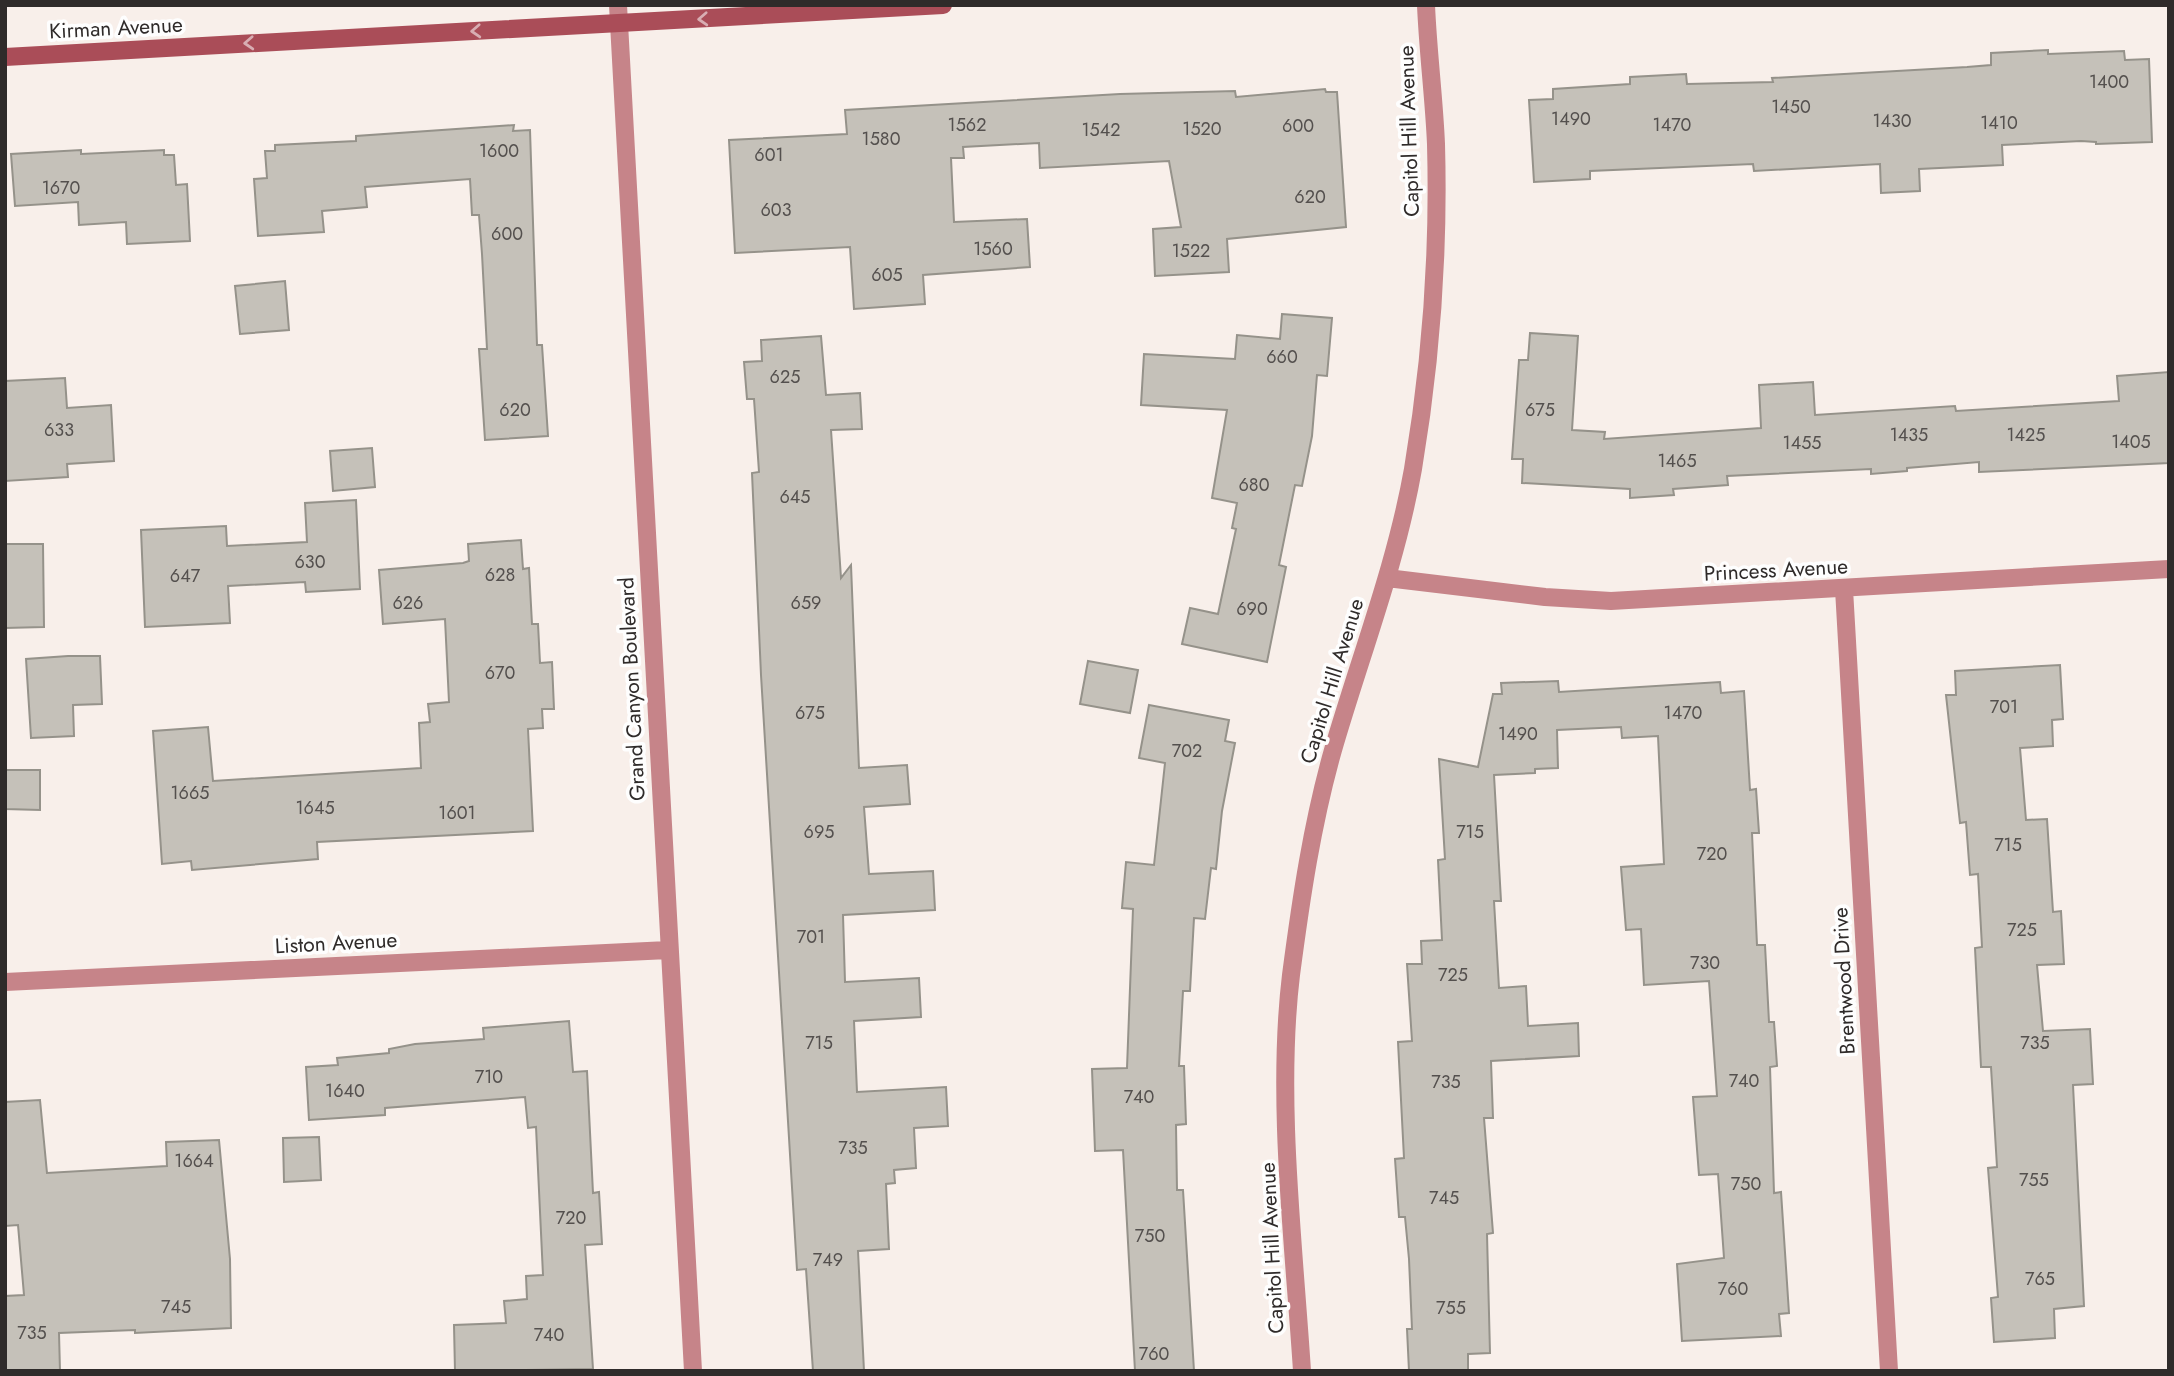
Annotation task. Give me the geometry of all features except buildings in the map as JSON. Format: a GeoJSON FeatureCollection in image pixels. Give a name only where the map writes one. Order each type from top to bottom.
{"type":"FeatureCollection","features":[{"type":"Feature","properties":{"kind":"street","name":"Kirman Avenue"},"geometry":{"type":"LineString","coordinates":[[5,57],[618,14],[943,5]]}},
{"type":"Feature","properties":{"kind":"street","name":"Capitol Hill Avenue"},"geometry":{"type":"LineString","coordinates":[[1302,1371],[1286,1100],[1290,980],[1306,864],[1332,752],[1387,578],[1412,472],[1430,347],[1436,239],[1436,144],[1426,5]]}},
{"type":"Feature","properties":{"kind":"street","name":"Grand Canyon Boulevard"},"geometry":{"type":"LineString","coordinates":[[618,14],[693,1371]]}},
{"type":"Feature","properties":{"kind":"street","name":"Princess Avenue"},"geometry":{"type":"LineString","coordinates":[[1387,578],[1545,597],[1611,601],[2169,569]]}},
{"type":"Feature","properties":{"kind":"street","name":"Brentwood Drive"},"geometry":{"type":"LineString","coordinates":[[1844,589],[1889,1371]]}},
{"type":"Feature","properties":{"kind":"street","name":"Liston Avenue"},"geometry":{"type":"LineString","coordinates":[[5,982],[668,950]]}}]}
